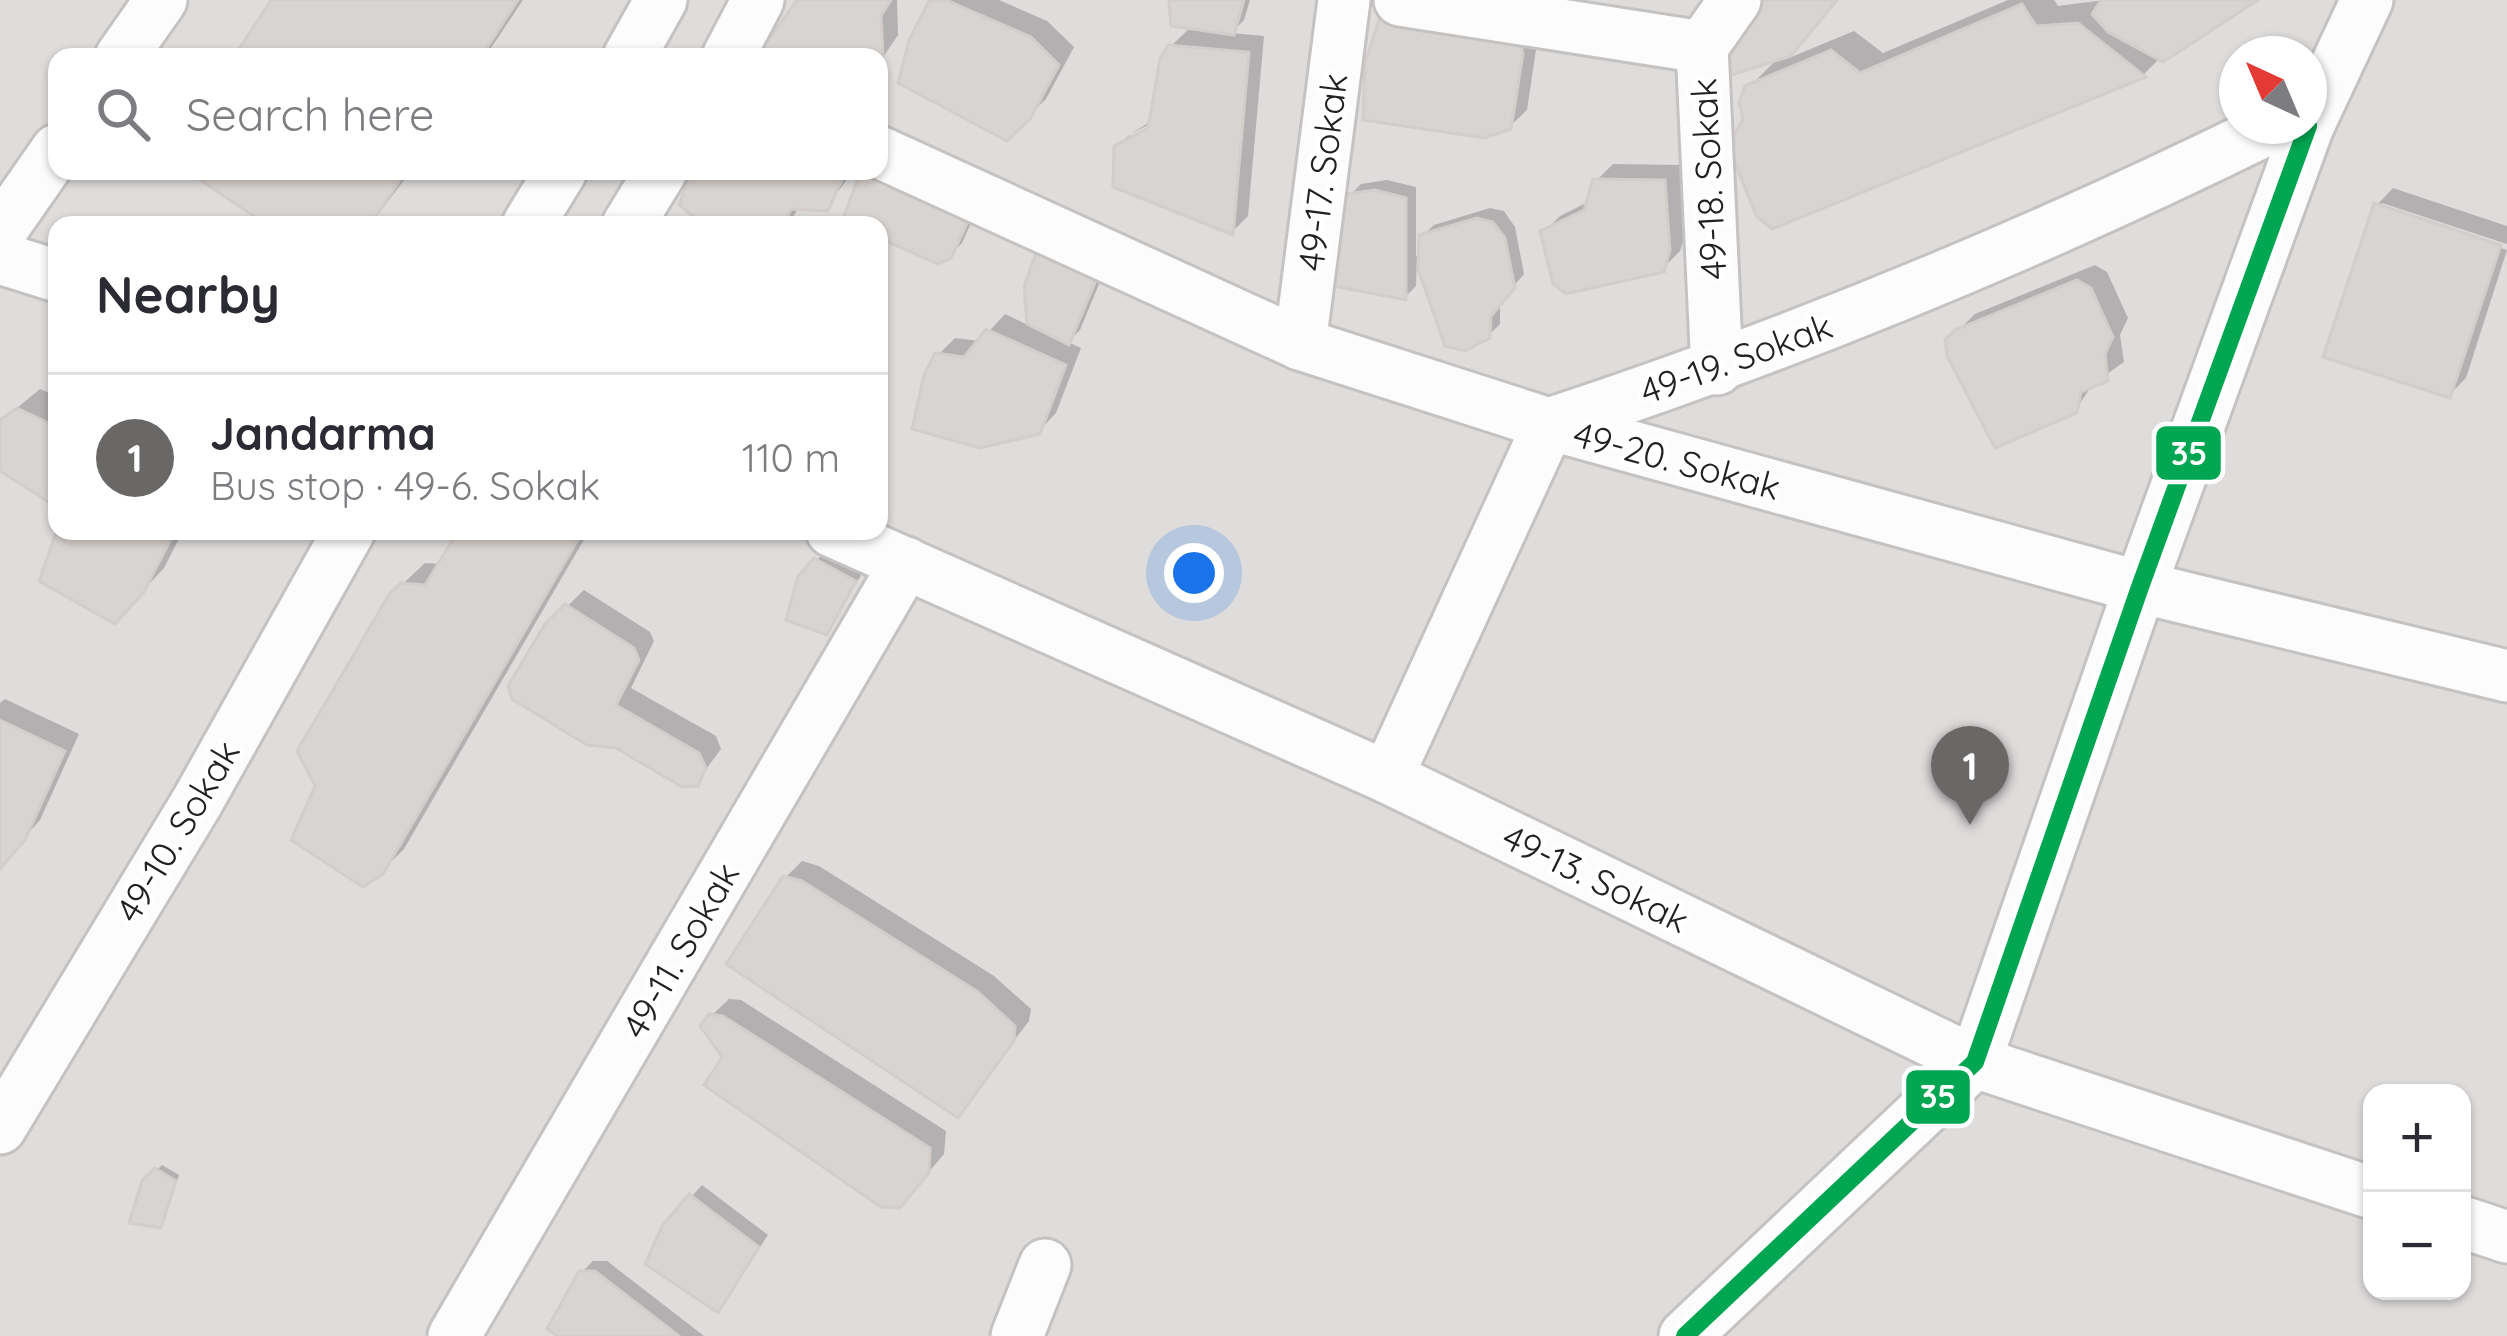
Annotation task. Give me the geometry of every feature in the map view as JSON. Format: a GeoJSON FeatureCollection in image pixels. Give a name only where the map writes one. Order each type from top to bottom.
{"type":"FeatureCollection","features":[{"type":"Feature","properties":{"kind":"street"},"geometry":{"type":"LineString","coordinates":[[127,48],[160,0]]}},
{"type":"Feature","properties":{"kind":"street"},"geometry":{"type":"LineString","coordinates":[[634,48],[661,0]]}},
{"type":"Feature","properties":{"kind":"street"},"geometry":{"type":"LineString","coordinates":[[733,48],[758,0]]}},
{"type":"Feature","properties":{"kind":"street","name":"49-17. Sokak"},"geometry":{"type":"LineString","coordinates":[[1300,344],[1344,0]]}},
{"type":"Feature","properties":{"kind":"street"},"geometry":{"type":"LineString","coordinates":[[1400,0],[1702,47]]}},
{"type":"Feature","properties":{"kind":"street","name":"49-18. Sokak"},"geometry":{"type":"LineString","coordinates":[[1717,369],[1702,47],[1735,0]]}},
{"type":"Feature","properties":{"kind":"street"},"geometry":{"type":"LineString","coordinates":[[2327,74],[2367,0]]}},
{"type":"Feature","properties":{"kind":"street","name":"49-19. Sokak"},"geometry":{"type":"LineString","coordinates":[[1549,424],[1717,369],[2080,222],[2247,144]]}},
{"type":"Feature","properties":{"kind":"street"},"geometry":{"type":"LineString","coordinates":[[1684,1336],[1975,1062],[2294,144]]}},
{"type":"Feature","properties":{"kind":"street","name":"49-20. Sokak"},"geometry":{"type":"LineString","coordinates":[[888,156],[1300,344],[1549,424],[2140,586],[2507,676]]}},
{"type":"Feature","properties":{"kind":"street"},"geometry":{"type":"LineString","coordinates":[[0,232],[48,163]]}},
{"type":"Feature","properties":{"kind":"street"},"geometry":{"type":"LineString","coordinates":[[534,216],[556,180]]}},
{"type":"Feature","properties":{"kind":"street"},"geometry":{"type":"LineString","coordinates":[[634,216],[656,180]]}},
{"type":"Feature","properties":{"kind":"street"},"geometry":{"type":"LineString","coordinates":[[0,258],[48,273]]}},
{"type":"Feature","properties":{"kind":"street"},"geometry":{"type":"LineString","coordinates":[[1387,777],[1549,424]]}},
{"type":"Feature","properties":{"kind":"street","name":"49-10. Sokak"},"geometry":{"type":"LineString","coordinates":[[0,1128],[196,802],[345,540]]}},
{"type":"Feature","properties":{"kind":"street","name":"49-13. Sokak"},"geometry":{"type":"LineString","coordinates":[[853,540],[1387,777],[1975,1062],[2369,1192]]}},
{"type":"Feature","properties":{"kind":"street","name":"49-11. Sokak"},"geometry":{"type":"LineString","coordinates":[[454,1336],[906,563]]}},
{"type":"Feature","properties":{"kind":"street"},"geometry":{"type":"LineString","coordinates":[[2471,1225],[2507,1237]]}},
{"type":"Feature","properties":{"kind":"street"},"geometry":{"type":"LineString","coordinates":[[1017,1336],[1045,1265]]}},
{"type":"Feature","properties":{"kind":"shaded area"},"geometry":{"type":"Polygon","coordinates":[[[0,0],[2507,0],[2507,1336],[0,1336],[0,0]]]}},
{"type":"Feature","properties":{"kind":"building"},"geometry":{"type":"Polygon","coordinates":[[[271,0],[518,0],[487,48],[240,48],[271,0]]]}},
{"type":"Feature","properties":{"kind":"building"},"geometry":{"type":"Polygon","coordinates":[[[797,0],[891,0],[881,16],[883,48],[762,48],[797,0]]]}},
{"type":"Feature","properties":{"kind":"building"},"geometry":{"type":"Polygon","coordinates":[[[946,0],[1031,37],[1059,65],[1030,119],[1007,141],[898,83],[909,40],[929,1],[946,0]]]}},
{"type":"Feature","properties":{"kind":"building"},"geometry":{"type":"Polygon","coordinates":[[[1169,0],[1244,0],[1234,35],[1171,26],[1169,0]]]}},
{"type":"Feature","properties":{"kind":"building"},"geometry":{"type":"Polygon","coordinates":[[[1750,0],[1837,0],[1791,56],[1731,75],[1723,41],[1750,0]]]}},
{"type":"Feature","properties":{"kind":"building"},"geometry":{"type":"Polygon","coordinates":[[[2101,0],[2258,0],[2163,62],[2108,32],[2092,14],[2101,0]]]}},
{"type":"Feature","properties":{"kind":"building"},"geometry":{"type":"Polygon","coordinates":[[[2022,4],[2036,26],[2078,23],[2146,77],[1772,229],[1757,217],[1728,146],[1743,119],[1739,102],[1745,86],[1831,50],[1860,73],[2022,4]]]}},
{"type":"Feature","properties":{"kind":"building"},"geometry":{"type":"Polygon","coordinates":[[[1379,20],[1518,34],[1523,54],[1511,129],[1484,138],[1363,120],[1365,62],[1379,20]]]}},
{"type":"Feature","properties":{"kind":"building"},"geometry":{"type":"Polygon","coordinates":[[[1168,45],[1249,52],[1233,235],[1113,187],[1114,146],[1148,128],[1160,59],[1168,45]]]}},
{"type":"Feature","properties":{"kind":"building"},"geometry":{"type":"Polygon","coordinates":[[[888,174],[976,204],[951,258],[938,264],[888,242],[888,216],[844,216],[858,180],[888,180],[888,174]]]}},
{"type":"Feature","properties":{"kind":"building"},"geometry":{"type":"Polygon","coordinates":[[[1593,179],[1665,180],[1670,250],[1664,272],[1566,294],[1553,284],[1540,231],[1584,210],[1593,179]]]}},
{"type":"Feature","properties":{"kind":"building"},"geometry":{"type":"Polygon","coordinates":[[[200,180],[400,180],[376,216],[254,216],[200,180]]]}},
{"type":"Feature","properties":{"kind":"building"},"geometry":{"type":"Polygon","coordinates":[[[688,180],[842,180],[828,211],[692,216],[679,205],[688,180]]]}},
{"type":"Feature","properties":{"kind":"building"},"geometry":{"type":"Polygon","coordinates":[[[1375,190],[1406,198],[1406,300],[1333,286],[1340,202],[1347,194],[1375,190]]]}},
{"type":"Feature","properties":{"kind":"building"},"geometry":{"type":"Polygon","coordinates":[[[2374,203],[2501,245],[2450,398],[2323,357],[2374,203]]]}},
{"type":"Feature","properties":{"kind":"building"},"geometry":{"type":"Polygon","coordinates":[[[1477,218],[1493,222],[1505,238],[1515,288],[1491,316],[1490,338],[1465,351],[1445,346],[1418,269],[1419,235],[1477,218]]]}},
{"type":"Feature","properties":{"kind":"building"},"geometry":{"type":"Polygon","coordinates":[[[1041,238],[1104,261],[1069,345],[1027,324],[1024,287],[1041,238]]]}},
{"type":"Feature","properties":{"kind":"building"},"geometry":{"type":"Polygon","coordinates":[[[2077,280],[2091,288],[2113,337],[2105,354],[2108,381],[2081,392],[2077,413],[1995,448],[1947,356],[1945,340],[1955,330],[2077,280]]]}},
{"type":"Feature","properties":{"kind":"building"},"geometry":{"type":"Polygon","coordinates":[[[986,329],[1066,365],[1040,434],[980,448],[912,429],[924,375],[935,353],[964,357],[986,329]]]}},
{"type":"Feature","properties":{"kind":"building"},"geometry":{"type":"Polygon","coordinates":[[[17,408],[48,423],[48,501],[0,471],[0,420],[17,408]]]}},
{"type":"Feature","properties":{"kind":"building"},"geometry":{"type":"Polygon","coordinates":[[[53,540],[170,540],[144,592],[115,624],[39,581],[53,540]]]}},
{"type":"Feature","properties":{"kind":"building"},"geometry":{"type":"Polygon","coordinates":[[[452,540],[578,540],[383,874],[363,887],[291,840],[315,786],[297,751],[390,593],[401,583],[425,585],[452,540]]]}},
{"type":"Feature","properties":{"kind":"building"},"geometry":{"type":"Polygon","coordinates":[[[814,558],[856,581],[827,635],[786,620],[798,576],[814,558]]]}},
{"type":"Feature","properties":{"kind":"building"},"geometry":{"type":"Polygon","coordinates":[[[565,604],[634,648],[639,660],[616,705],[699,753],[706,768],[698,786],[682,787],[616,748],[587,745],[512,699],[508,686],[545,624],[565,604]]]}},
{"type":"Feature","properties":{"kind":"building"},"geometry":{"type":"Polygon","coordinates":[[[0,720],[65,751],[25,840],[0,869],[0,720]]]}},
{"type":"Feature","properties":{"kind":"building"},"geometry":{"type":"Polygon","coordinates":[[[783,876],[802,881],[978,992],[1015,1026],[1014,1041],[958,1118],[726,964],[783,876]]]}},
{"type":"Feature","properties":{"kind":"building"},"geometry":{"type":"Polygon","coordinates":[[[709,1014],[723,1016],[930,1148],[929,1173],[900,1208],[881,1207],[704,1085],[722,1057],[700,1026],[709,1014]]]}},
{"type":"Feature","properties":{"kind":"building"},"geometry":{"type":"Polygon","coordinates":[[[155,1168],[176,1181],[161,1228],[129,1223],[142,1181],[155,1168]]]}},
{"type":"Feature","properties":{"kind":"building"},"geometry":{"type":"Polygon","coordinates":[[[689,1194],[759,1247],[718,1313],[645,1264],[662,1226],[689,1194]]]}},
{"type":"Feature","properties":{"kind":"building"},"geometry":{"type":"Polygon","coordinates":[[[579,1271],[595,1271],[679,1336],[557,1336],[547,1329],[579,1271]]]}},
{"type":"Feature","properties":{"kind":"transit line","name":"35"},"geometry":{"type":"LineString","coordinates":[[1685,1336],[1975,1062],[2140,587],[2301,144]]}},
{"type":"Feature","properties":{"kind":"place","name":"Jandarma"},"geometry":{"type":"Point","coordinates":[1970,825]}}]}
